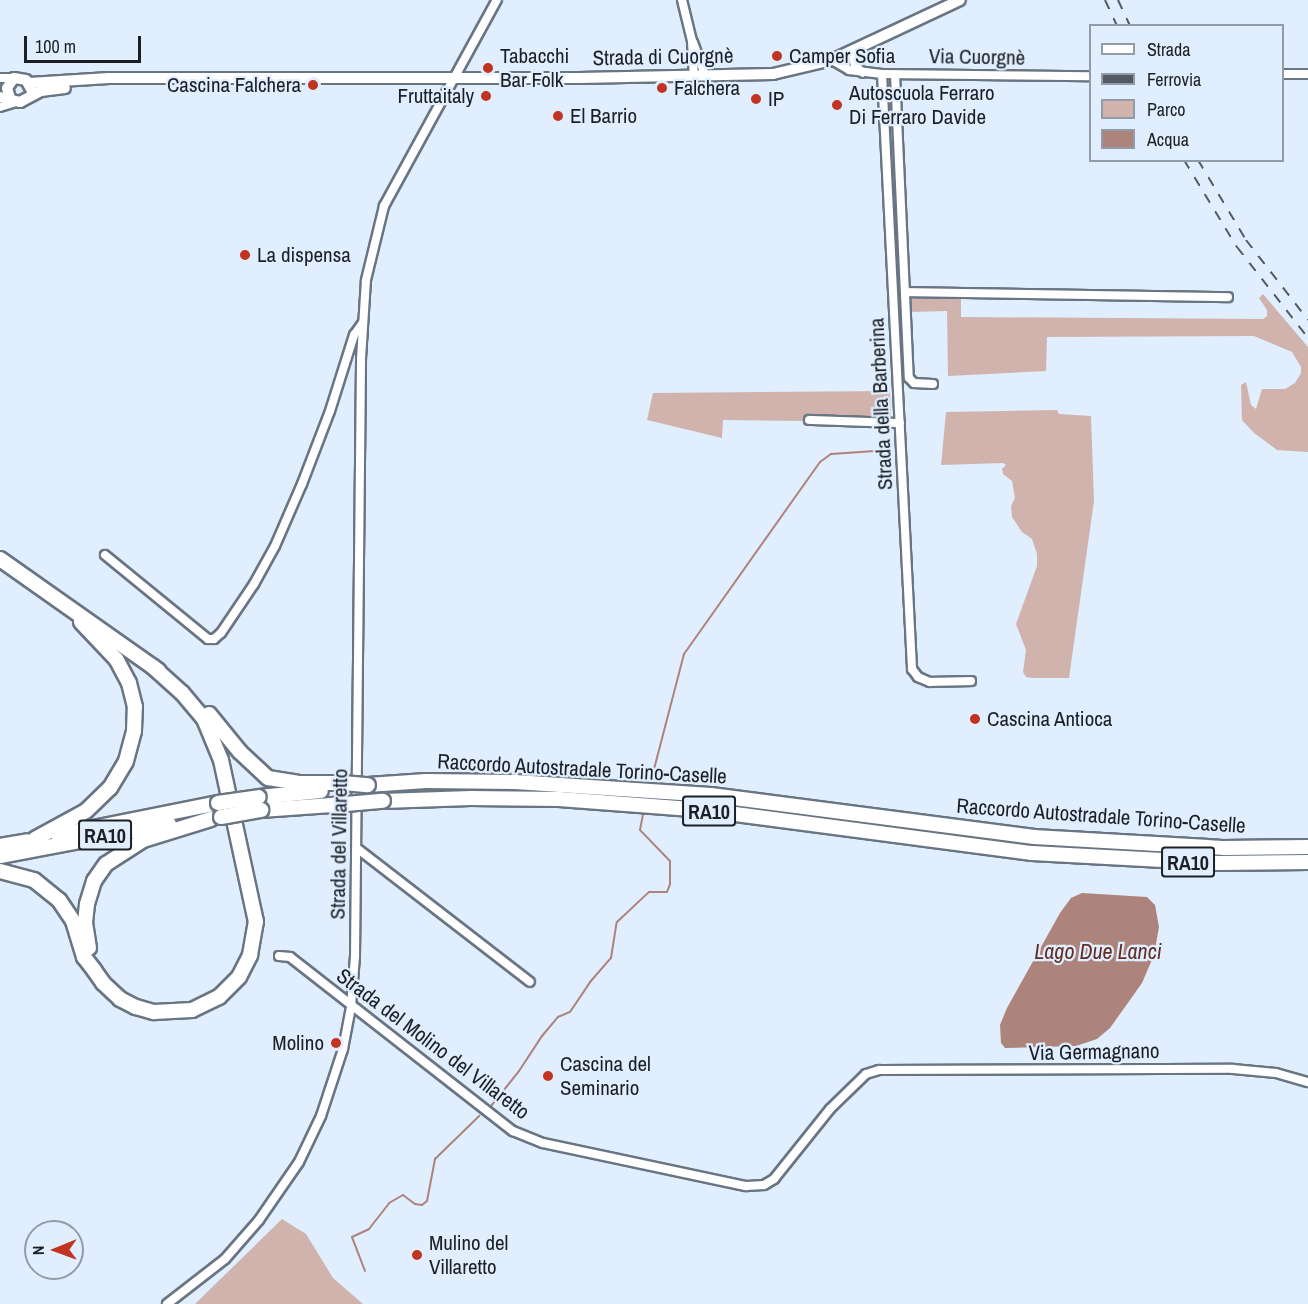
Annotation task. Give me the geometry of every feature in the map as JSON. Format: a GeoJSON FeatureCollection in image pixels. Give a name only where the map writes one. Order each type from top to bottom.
{"type":"FeatureCollection","features":[{"type":"Feature","properties":{"kind":"highway"},"geometry":{"type":"LineString","coordinates":[[0,558],[67,608],[105,631],[194,695],[240,752],[268,778],[298,783],[344,785]]}},
{"type":"Feature","properties":{"kind":"highway"},"geometry":{"type":"LineString","coordinates":[[35,839],[86,811],[110,788],[126,761],[134,731],[135,707],[129,683],[116,659],[67,608]]}},
{"type":"Feature","properties":{"kind":"highway"},"geometry":{"type":"LineString","coordinates":[[0,871],[34,880],[59,900],[73,921],[84,957],[103,983],[136,1007],[154,1012],[192,1010],[219,997],[239,977],[250,955],[255,932],[253,900],[214,737],[194,705],[152,666]]}},
{"type":"Feature","properties":{"kind":"highway","name":"Raccordo Autostradale Torino-Caselle"},"geometry":{"type":"LineString","coordinates":[[0,856],[126,831],[216,818],[260,804],[344,785],[426,781],[515,782],[711,795],[1034,837],[1223,848],[1308,847]]}},
{"type":"Feature","properties":{"kind":"highway","name":"Raccordo Autostradale Torino-Caselle"},"geometry":{"type":"LineString","coordinates":[[0,846],[218,803],[346,804],[383,801],[559,800],[693,810],[1068,856],[1219,863],[1308,862]]}},
{"type":"Feature","properties":{"kind":"highway"},"geometry":{"type":"LineString","coordinates":[[111,990],[94,961],[85,923],[94,881],[106,864],[143,840],[216,818]]}},
{"type":"Feature","properties":{"kind":"main road","name":"Strada di Cuorgnè"},"geometry":{"type":"LineString","coordinates":[[29,83],[109,78],[136,80],[705,75],[786,72],[832,60],[960,0]]}},
{"type":"Feature","properties":{"kind":"main road"},"geometry":{"type":"LineString","coordinates":[[23,78],[29,83],[30,95],[24,101],[9,99],[5,82],[23,78]]}},
{"type":"Feature","properties":{"kind":"main road","name":"Strada di Cuorgnè"},"geometry":{"type":"LineString","coordinates":[[30,95],[45,90],[136,80]]}},
{"type":"Feature","properties":{"kind":"street","name":"Strada del Villaretto"},"geometry":{"type":"LineString","coordinates":[[167,1304],[225,1259],[259,1220],[299,1162],[332,1088],[343,1049],[351,1007],[358,849],[363,322],[366,280],[384,206],[497,0]]}},
{"type":"Feature","properties":{"kind":"street"},"geometry":{"type":"LineString","coordinates":[[682,0],[692,41],[705,75]]}},
{"type":"Feature","properties":{"kind":"street"},"geometry":{"type":"LineString","coordinates":[[692,41],[694,75]]}},
{"type":"Feature","properties":{"kind":"street"},"geometry":{"type":"LineString","coordinates":[[851,52],[855,65],[863,73]]}},
{"type":"Feature","properties":{"kind":"street","name":"Via Cuorgnè"},"geometry":{"type":"LineString","coordinates":[[832,60],[845,69],[863,73],[1089,76]]}},
{"type":"Feature","properties":{"kind":"street","name":"Strada della Barberina"},"geometry":{"type":"LineString","coordinates":[[882,74],[912,669],[918,677],[930,682],[971,681]]}},
{"type":"Feature","properties":{"kind":"street","name":"Strada della Barberina"},"geometry":{"type":"LineString","coordinates":[[895,74],[909,378],[914,383],[933,384]]}},
{"type":"Feature","properties":{"kind":"street"},"geometry":{"type":"LineString","coordinates":[[1284,74],[1308,74]]}},
{"type":"Feature","properties":{"kind":"street"},"geometry":{"type":"LineString","coordinates":[[0,106],[9,99]]}},
{"type":"Feature","properties":{"kind":"street","name":"Strada della Barberina"},"geometry":{"type":"LineString","coordinates":[[905,292],[1228,297]]}},
{"type":"Feature","properties":{"kind":"street","name":"Strada del Villaretto"},"geometry":{"type":"LineString","coordinates":[[105,555],[208,639],[214,639],[221,633],[254,584],[275,546],[330,411],[354,335],[363,322]]}},
{"type":"Feature","properties":{"kind":"street"},"geometry":{"type":"LineString","coordinates":[[809,420],[900,423]]}},
{"type":"Feature","properties":{"kind":"street"},"geometry":{"type":"LineString","coordinates":[[358,849],[530,982]]}},
{"type":"Feature","properties":{"kind":"street","name":"Strada del Molino del Villaretto"},"geometry":{"type":"LineString","coordinates":[[279,956],[290,957],[351,1007],[513,1131],[543,1143],[746,1186],[764,1185],[774,1179],[830,1109],[866,1074],[879,1070]]}},
{"type":"Feature","properties":{"kind":"street","name":"Via Germagnano"},"geometry":{"type":"LineString","coordinates":[[879,1070],[1233,1069],[1276,1073],[1308,1082]]}},
{"type":"Feature","properties":{"kind":"green space"},"geometry":{"type":"Polygon","coordinates":[[[1263,294],[1308,347],[1308,452],[1277,450],[1254,433],[1242,420],[1241,385],[1246,382],[1251,405],[1256,409],[1262,389],[1285,389],[1295,383],[1301,373],[1301,367],[1292,352],[1254,336],[1047,337],[1046,371],[948,376],[947,311],[909,312],[908,297],[961,296],[961,317],[1263,319],[1267,316],[1267,310],[1259,298],[1263,294]]]}},
{"type":"Feature","properties":{"kind":"green space"},"geometry":{"type":"Polygon","coordinates":[[[890,391],[891,422],[723,420],[722,438],[647,420],[653,393],[890,391]]]}},
{"type":"Feature","properties":{"kind":"green space"},"geometry":{"type":"Polygon","coordinates":[[[1057,410],[1059,414],[1091,416],[1094,501],[1069,678],[1032,678],[1026,677],[1023,672],[1026,650],[1016,624],[1037,566],[1037,554],[1032,539],[1022,532],[1012,517],[1011,506],[1015,498],[1012,481],[1003,474],[1002,469],[1006,465],[1003,463],[941,465],[946,412],[1057,410]]]}},
{"type":"Feature","properties":{"kind":"green space"},"geometry":{"type":"Polygon","coordinates":[[[282,1219],[306,1234],[333,1278],[363,1304],[195,1304],[282,1219]]]}},
{"type":"Feature","properties":{"kind":"water","name":"Lago Due Lanci"},"geometry":{"type":"Polygon","coordinates":[[[1082,893],[1147,897],[1155,905],[1159,927],[1154,955],[1142,983],[1110,1028],[1097,1039],[1076,1046],[1005,1048],[1001,1043],[1000,1025],[1007,1008],[1060,913],[1071,898],[1082,893]]]}},
{"type":"Feature","properties":{"kind":"waterway"},"geometry":{"type":"LineString","coordinates":[[648,783],[653,773],[684,654],[820,462],[831,454],[890,450]]}},
{"type":"Feature","properties":{"kind":"waterway"},"geometry":{"type":"LineString","coordinates":[[491,1106],[519,1071],[542,1036],[558,1017],[570,1012],[590,982],[611,958],[617,922],[649,892],[667,892],[670,884],[670,861],[640,830],[643,814]]}},
{"type":"Feature","properties":{"kind":"waterway"},"geometry":{"type":"LineString","coordinates":[[365,1271],[352,1237],[369,1229],[389,1203],[403,1195],[415,1204],[422,1205],[427,1201],[435,1159],[479,1116]]}},
{"type":"Feature","properties":{"kind":"railway"},"geometry":{"type":"LineString","coordinates":[[1105,0],[1116,24]]}},
{"type":"Feature","properties":{"kind":"railway"},"geometry":{"type":"LineString","coordinates":[[1118,0],[1129,24]]}},
{"type":"Feature","properties":{"kind":"railway"},"geometry":{"type":"LineString","coordinates":[[1185,162],[1237,247],[1308,338]]}},
{"type":"Feature","properties":{"kind":"railway"},"geometry":{"type":"LineString","coordinates":[[1199,162],[1246,240],[1308,320]]}},
{"type":"Feature","properties":{"kind":"place","name":"Camper Sofia"},"geometry":{"type":"Point","coordinates":[777,56]}},
{"type":"Feature","properties":{"kind":"place","name":"Tabacchi Bar Folk"},"geometry":{"type":"Point","coordinates":[488,68]}},
{"type":"Feature","properties":{"kind":"place","name":"Cascina Falchera"},"geometry":{"type":"Point","coordinates":[313,85]}},
{"type":"Feature","properties":{"kind":"place","name":"Falchera"},"geometry":{"type":"Point","coordinates":[662,88]}},
{"type":"Feature","properties":{"kind":"place","name":"Fruttaitaly"},"geometry":{"type":"Point","coordinates":[486,96]}},
{"type":"Feature","properties":{"kind":"place","name":"IP"},"geometry":{"type":"Point","coordinates":[756,99]}},
{"type":"Feature","properties":{"kind":"place","name":"Autoscuola Ferraro Di Ferraro Davide"},"geometry":{"type":"Point","coordinates":[837,105]}},
{"type":"Feature","properties":{"kind":"place","name":"El Barrio"},"geometry":{"type":"Point","coordinates":[558,116]}},
{"type":"Feature","properties":{"kind":"place","name":"La dispensa"},"geometry":{"type":"Point","coordinates":[245,255]}},
{"type":"Feature","properties":{"kind":"place","name":"Cascina Antioca"},"geometry":{"type":"Point","coordinates":[975,719]}},
{"type":"Feature","properties":{"kind":"place","name":"Molino"},"geometry":{"type":"Point","coordinates":[336,1043]}},
{"type":"Feature","properties":{"kind":"place","name":"Cascina del Seminario"},"geometry":{"type":"Point","coordinates":[548,1076]}},
{"type":"Feature","properties":{"kind":"place","name":"Mulino del Villaretto"},"geometry":{"type":"Point","coordinates":[417,1255]}}]}
